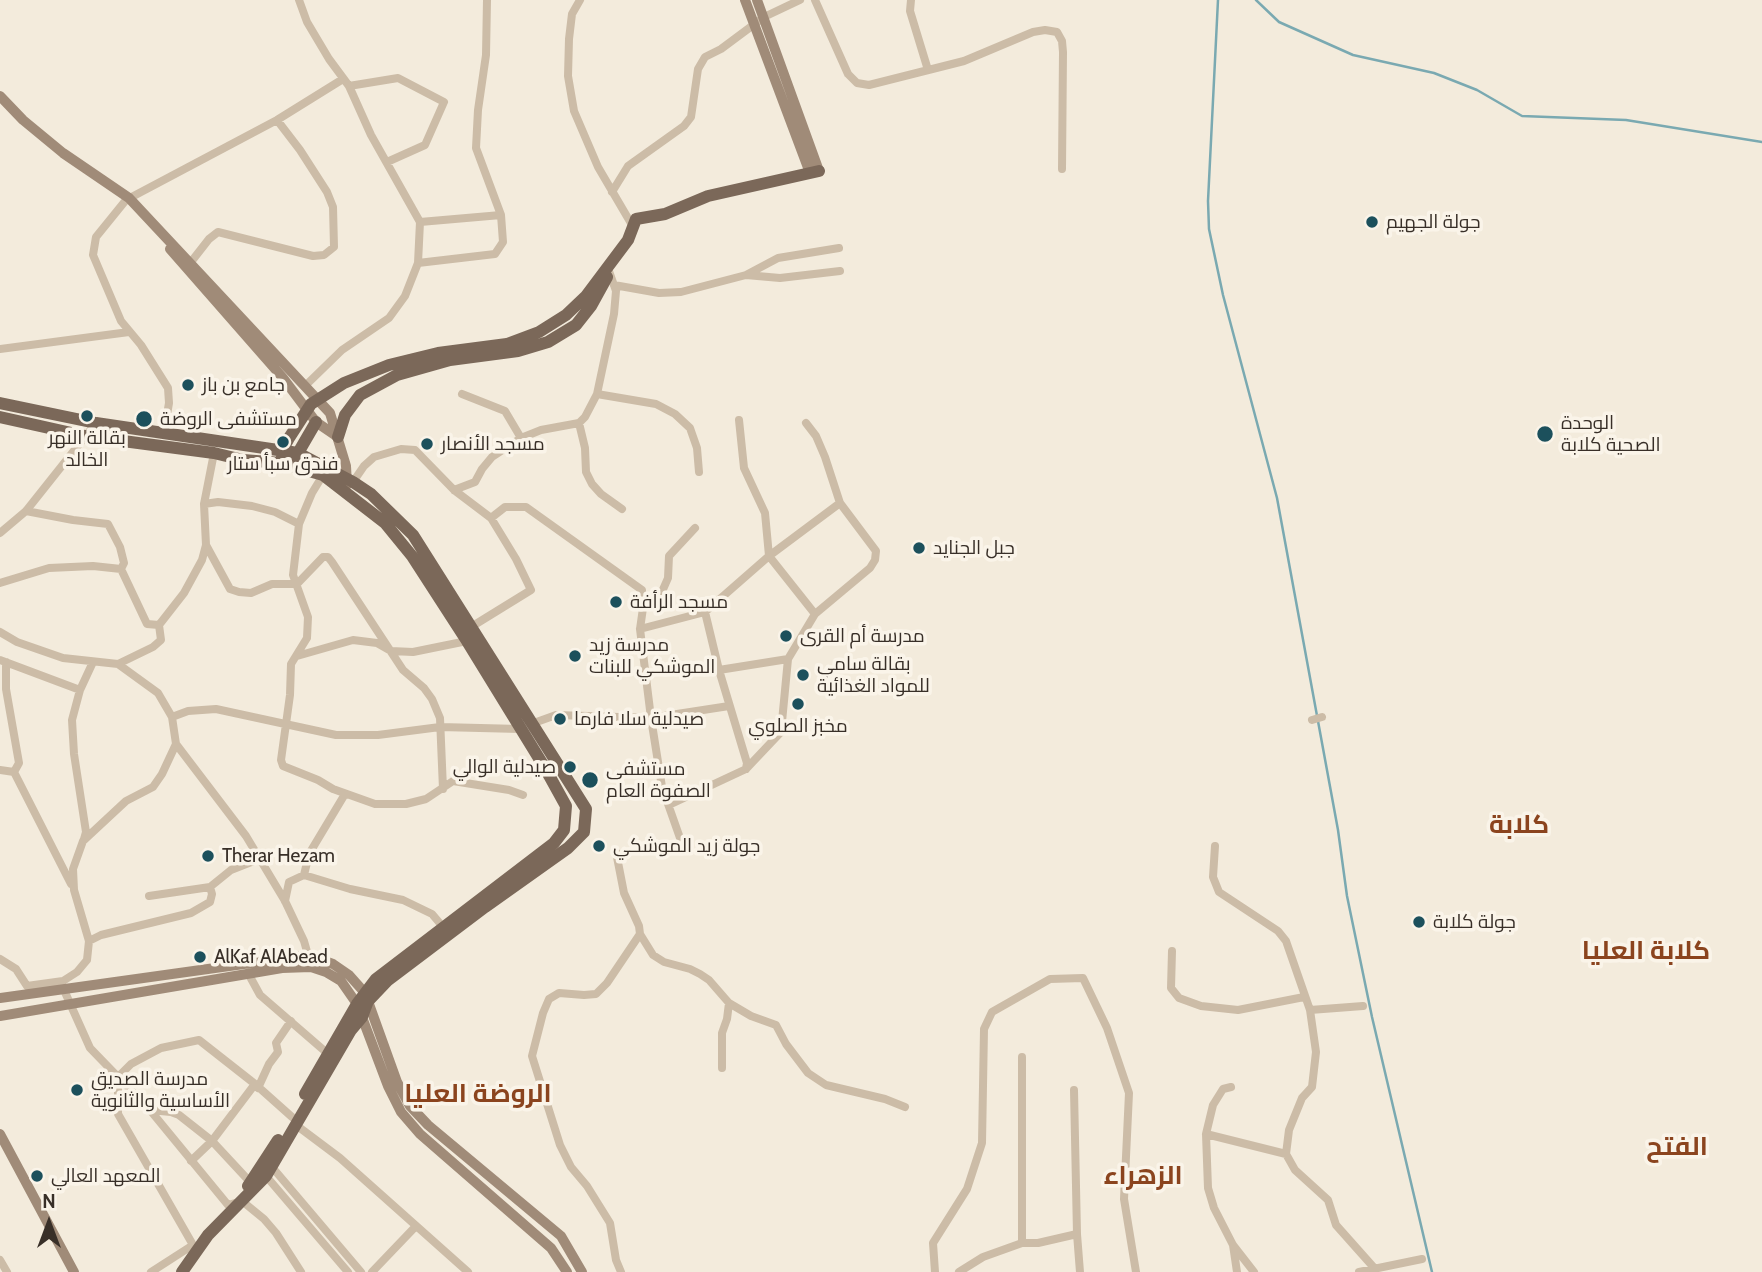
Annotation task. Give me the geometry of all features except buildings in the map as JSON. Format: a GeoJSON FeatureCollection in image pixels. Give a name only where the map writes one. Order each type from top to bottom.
{"type":"FeatureCollection","features":[{"type":"Feature","properties":{"kind":"main road"},"geometry":{"type":"LineString","coordinates":[[745,0],[815,172]]}},
{"type":"Feature","properties":{"kind":"main road"},"geometry":{"type":"LineString","coordinates":[[757,0],[815,172]]}},
{"type":"Feature","properties":{"kind":"main road"},"geometry":{"type":"LineString","coordinates":[[0,96],[23,121],[127,199],[191,262],[330,413],[350,480],[348,495]]}},
{"type":"Feature","properties":{"kind":"main road"},"geometry":{"type":"LineString","coordinates":[[282,457],[316,399],[344,383],[389,365],[438,353],[507,344],[539,332],[566,315],[586,296],[628,240],[636,219],[665,214],[708,196],[815,172]]}},
{"type":"Feature","properties":{"kind":"main road"},"geometry":{"type":"LineString","coordinates":[[127,199],[283,378],[316,422],[338,437]]}},
{"type":"Feature","properties":{"kind":"main road"},"geometry":{"type":"LineString","coordinates":[[338,437],[345,415],[360,395],[397,375],[450,360],[517,352],[548,342],[576,325],[606,282],[607,267]]}},
{"type":"Feature","properties":{"kind":"main road"},"geometry":{"type":"LineString","coordinates":[[0,403],[96,423],[164,432],[282,457],[297,467],[323,475],[385,523],[412,555],[467,641],[586,809],[584,832],[568,848],[485,906],[363,999],[362,1017],[388,1086],[401,1112],[420,1134],[551,1248],[567,1272]]}},
{"type":"Feature","properties":{"kind":"main road"},"geometry":{"type":"LineString","coordinates":[[0,416],[85,436],[214,453],[243,460],[298,453],[371,494],[413,535],[471,627],[566,806],[564,830],[554,843],[376,979],[327,1053],[269,1172],[208,1235],[182,1272]]}},
{"type":"Feature","properties":{"kind":"main road"},"geometry":{"type":"LineString","coordinates":[[297,467],[298,453],[316,422]]}},
{"type":"Feature","properties":{"kind":"main road"},"geometry":{"type":"LineString","coordinates":[[0,998],[33,990],[64,990],[308,955],[341,970],[363,999],[397,1082],[410,1106],[428,1125],[561,1236],[582,1272]]}},
{"type":"Feature","properties":{"kind":"main road"},"geometry":{"type":"LineString","coordinates":[[0,1016],[282,968],[311,967],[326,972],[363,999]]}},
{"type":"Feature","properties":{"kind":"main road"},"geometry":{"type":"LineString","coordinates":[[175,1272],[228,1205],[251,1183],[362,1017]]}},
{"type":"Feature","properties":{"kind":"main road"},"geometry":{"type":"LineString","coordinates":[[0,1134],[74,1272]]}},
{"type":"Feature","properties":{"kind":"street"},"geometry":{"type":"LineString","coordinates":[[299,0],[307,22],[349,86],[421,222],[418,263],[405,296],[389,318],[342,350],[305,386]]}},
{"type":"Feature","properties":{"kind":"street"},"geometry":{"type":"LineString","coordinates":[[418,263],[495,254],[503,242],[501,215],[476,148],[486,55],[487,0]]}},
{"type":"Feature","properties":{"kind":"street"},"geometry":{"type":"LineString","coordinates":[[580,0],[572,14],[569,39],[568,76],[574,111],[598,167],[632,225]]}},
{"type":"Feature","properties":{"kind":"street"},"geometry":{"type":"LineString","coordinates":[[612,192],[628,166],[684,126],[691,117],[698,69],[705,57],[721,50],[764,17],[800,0]]}},
{"type":"Feature","properties":{"kind":"street"},"geometry":{"type":"LineString","coordinates":[[815,0],[848,74],[857,83],[869,85],[964,61],[1033,32],[1057,32],[1062,41],[1063,52],[1062,169]]}},
{"type":"Feature","properties":{"kind":"street"},"geometry":{"type":"LineString","coordinates":[[911,0],[909,11],[928,70]]}},
{"type":"Feature","properties":{"kind":"street"},"geometry":{"type":"LineString","coordinates":[[349,86],[398,78],[444,102],[425,145],[387,162]]}},
{"type":"Feature","properties":{"kind":"street"},"geometry":{"type":"LineString","coordinates":[[164,432],[169,403],[167,388],[141,345],[121,321],[93,256],[96,237],[127,199],[277,120],[343,79]]}},
{"type":"Feature","properties":{"kind":"street"},"geometry":{"type":"LineString","coordinates":[[191,262],[218,232],[313,256],[324,255],[334,247],[333,207],[327,192],[277,120]]}},
{"type":"Feature","properties":{"kind":"street"},"geometry":{"type":"LineString","coordinates":[[421,222],[501,215]]}},
{"type":"Feature","properties":{"kind":"street"},"geometry":{"type":"LineString","coordinates":[[614,285],[659,293],[681,292],[746,275],[778,258],[839,248]]}},
{"type":"Feature","properties":{"kind":"street"},"geometry":{"type":"LineString","coordinates":[[454,490],[475,482],[492,457],[521,438],[541,430],[579,422],[585,417],[597,394],[614,314],[614,285],[607,267]]}},
{"type":"Feature","properties":{"kind":"street"},"geometry":{"type":"LineString","coordinates":[[746,275],[780,278],[840,271]]}},
{"type":"Feature","properties":{"kind":"street"},"geometry":{"type":"LineString","coordinates":[[0,349],[129,332]]}},
{"type":"Feature","properties":{"kind":"street"},"geometry":{"type":"LineString","coordinates":[[462,394],[505,411],[521,438]]}},
{"type":"Feature","properties":{"kind":"street"},"geometry":{"type":"LineString","coordinates":[[597,394],[656,404],[675,414],[690,428],[697,448],[699,472]]}},
{"type":"Feature","properties":{"kind":"street"},"geometry":{"type":"LineString","coordinates":[[739,420],[744,468],[765,513],[769,556],[815,614]]}},
{"type":"Feature","properties":{"kind":"street"},"geometry":{"type":"LineString","coordinates":[[579,422],[585,448],[586,472],[601,494],[622,509]]}},
{"type":"Feature","properties":{"kind":"street"},"geometry":{"type":"LineString","coordinates":[[0,533],[26,511],[96,423]]}},
{"type":"Feature","properties":{"kind":"street"},"geometry":{"type":"LineString","coordinates":[[669,805],[746,769],[781,732],[788,659],[815,614],[870,568],[875,560],[876,551],[840,503],[825,457],[816,436],[806,423]]}},
{"type":"Feature","properties":{"kind":"street"},"geometry":{"type":"LineString","coordinates":[[350,480],[374,457],[401,449],[415,450],[454,490],[491,518],[531,590],[471,627]]}},
{"type":"Feature","properties":{"kind":"street"},"geometry":{"type":"LineString","coordinates":[[0,632],[17,642],[64,658],[93,662],[118,664],[153,647],[160,640],[159,625],[184,593],[202,560],[206,545],[204,504],[214,453]]}},
{"type":"Feature","properties":{"kind":"street"},"geometry":{"type":"LineString","coordinates":[[323,475],[312,492],[299,524],[293,575],[308,617],[307,638],[291,664],[282,766],[375,804],[406,804],[426,799],[453,781],[509,790],[523,795]]}},
{"type":"Feature","properties":{"kind":"street"},"geometry":{"type":"LineString","coordinates":[[204,504],[218,502],[252,506],[275,512],[299,524]]}},
{"type":"Feature","properties":{"kind":"street"},"geometry":{"type":"LineString","coordinates":[[640,629],[705,612],[769,556],[840,503]]}},
{"type":"Feature","properties":{"kind":"street"},"geometry":{"type":"LineString","coordinates":[[491,518],[505,507],[526,507],[642,590],[640,629],[651,718],[662,787],[680,838]]}},
{"type":"Feature","properties":{"kind":"street"},"geometry":{"type":"LineString","coordinates":[[26,511],[108,524],[120,547],[124,563],[121,569]]}},
{"type":"Feature","properties":{"kind":"street"},"geometry":{"type":"LineString","coordinates":[[643,608],[661,594],[668,578],[669,556],[695,528]]}},
{"type":"Feature","properties":{"kind":"street"},"geometry":{"type":"LineString","coordinates":[[206,545],[230,589],[251,593],[272,584],[297,584],[323,557],[328,557],[403,670],[424,688],[432,699],[440,718],[443,789]]}},
{"type":"Feature","properties":{"kind":"street"},"geometry":{"type":"LineString","coordinates":[[0,583],[49,568],[93,566],[121,569]]}},
{"type":"Feature","properties":{"kind":"street"},"geometry":{"type":"LineString","coordinates":[[121,569],[148,624],[159,625]]}},
{"type":"Feature","properties":{"kind":"street"},"geometry":{"type":"LineString","coordinates":[[705,612],[747,764],[746,769]]}},
{"type":"Feature","properties":{"kind":"street"},"geometry":{"type":"LineString","coordinates":[[297,656],[353,640],[377,643],[391,651],[413,652],[467,641]]}},
{"type":"Feature","properties":{"kind":"street"},"geometry":{"type":"LineString","coordinates":[[719,670],[788,659]]}},
{"type":"Feature","properties":{"kind":"street"},"geometry":{"type":"LineString","coordinates":[[14,772],[19,763],[18,747],[3,661],[80,691]]}},
{"type":"Feature","properties":{"kind":"street"},"geometry":{"type":"LineString","coordinates":[[74,890],[73,869],[86,832],[74,754],[72,720],[80,691],[93,662]]}},
{"type":"Feature","properties":{"kind":"street"},"geometry":{"type":"LineString","coordinates":[[118,664],[158,693],[172,718],[176,744],[246,836],[285,901],[308,955]]}},
{"type":"Feature","properties":{"kind":"street"},"geometry":{"type":"LineString","coordinates":[[172,718],[188,711],[216,709],[336,734],[377,735],[440,727],[526,727],[556,715],[651,718],[729,706]]}},
{"type":"Feature","properties":{"kind":"street"},"geometry":{"type":"LineString","coordinates":[[1312,720],[1322,718]]}},
{"type":"Feature","properties":{"kind":"street"},"geometry":{"type":"LineString","coordinates":[[83,841],[126,802],[153,787],[176,744]]}},
{"type":"Feature","properties":{"kind":"street"},"geometry":{"type":"LineString","coordinates":[[0,770],[14,772]]}},
{"type":"Feature","properties":{"kind":"street"},"geometry":{"type":"LineString","coordinates":[[0,959],[16,970],[33,990],[63,981],[78,972],[87,960],[89,941],[74,890],[14,772]]}},
{"type":"Feature","properties":{"kind":"street"},"geometry":{"type":"LineString","coordinates":[[304,875],[309,854],[345,794]]}},
{"type":"Feature","properties":{"kind":"street"},"geometry":{"type":"LineString","coordinates":[[1215,846],[1213,877],[1219,892],[1278,931],[1286,941],[1310,1010],[1316,1052],[1312,1087],[1302,1098],[1289,1130],[1286,1154],[1295,1170],[1328,1200],[1336,1226],[1376,1270]]}},
{"type":"Feature","properties":{"kind":"street"},"geometry":{"type":"LineString","coordinates":[[616,852],[624,893],[640,934],[653,955],[664,962],[700,974],[709,980],[729,1003],[751,1016],[776,1025],[786,1044],[808,1073],[826,1085],[885,1099],[905,1107]]}},
{"type":"Feature","properties":{"kind":"street"},"geometry":{"type":"LineString","coordinates":[[149,896],[210,887],[231,870],[259,859]]}},
{"type":"Feature","properties":{"kind":"street"},"geometry":{"type":"LineString","coordinates":[[285,901],[289,882],[304,875],[350,889],[403,900],[432,914],[443,927]]}},
{"type":"Feature","properties":{"kind":"street"},"geometry":{"type":"LineString","coordinates":[[89,941],[101,935],[191,913],[210,902],[210,887]]}},
{"type":"Feature","properties":{"kind":"street"},"geometry":{"type":"LineString","coordinates":[[621,1272],[616,1260],[610,1223],[587,1186],[571,1167],[560,1145],[532,1056],[549,999],[559,993],[596,994],[607,983],[640,934]]}},
{"type":"Feature","properties":{"kind":"street"},"geometry":{"type":"LineString","coordinates":[[1172,951],[1171,988],[1179,998],[1201,1006],[1238,1010],[1304,997]]}},
{"type":"Feature","properties":{"kind":"street"},"geometry":{"type":"LineString","coordinates":[[248,973],[260,995],[327,1053]]}},
{"type":"Feature","properties":{"kind":"street"},"geometry":{"type":"LineString","coordinates":[[935,1272],[933,1243],[967,1189],[982,1143],[984,1029],[992,1012],[1050,979],[1083,978],[1107,1028],[1129,1093],[1124,1199],[1136,1272]]}},
{"type":"Feature","properties":{"kind":"street"},"geometry":{"type":"LineString","coordinates":[[64,990],[90,1048],[150,1110],[228,1205],[242,1201],[276,1233],[301,1272]]}},
{"type":"Feature","properties":{"kind":"street"},"geometry":{"type":"LineString","coordinates":[[722,1068],[722,1033],[729,1003]]}},
{"type":"Feature","properties":{"kind":"street"},"geometry":{"type":"LineString","coordinates":[[1310,1010],[1363,1006]]}},
{"type":"Feature","properties":{"kind":"street"},"geometry":{"type":"LineString","coordinates":[[191,1161],[212,1141],[256,1086],[278,1052],[276,1043],[291,1021]]}},
{"type":"Feature","properties":{"kind":"street"},"geometry":{"type":"LineString","coordinates":[[118,1077],[141,1058],[161,1048],[197,1040],[256,1086],[468,1272]]}},
{"type":"Feature","properties":{"kind":"street"},"geometry":{"type":"LineString","coordinates":[[1023,1057],[1023,1243]]}},
{"type":"Feature","properties":{"kind":"street"},"geometry":{"type":"LineString","coordinates":[[118,1077],[118,1114],[193,1245],[151,1272]]}},
{"type":"Feature","properties":{"kind":"street"},"geometry":{"type":"LineString","coordinates":[[1231,1087],[1223,1088],[1213,1105],[1206,1134],[1208,1188],[1214,1208],[1233,1245],[1254,1272]]}},
{"type":"Feature","properties":{"kind":"street"},"geometry":{"type":"LineString","coordinates":[[1074,1090],[1080,1272]]}},
{"type":"Feature","properties":{"kind":"street"},"geometry":{"type":"LineString","coordinates":[[150,1110],[179,1115],[212,1141],[251,1183]]}},
{"type":"Feature","properties":{"kind":"street"},"geometry":{"type":"LineString","coordinates":[[1206,1134],[1286,1154]]}},
{"type":"Feature","properties":{"kind":"street"},"geometry":{"type":"LineString","coordinates":[[269,1172],[348,1272]]}},
{"type":"Feature","properties":{"kind":"street"},"geometry":{"type":"LineString","coordinates":[[269,1172],[361,1272]]}},
{"type":"Feature","properties":{"kind":"street"},"geometry":{"type":"LineString","coordinates":[[372,1272],[416,1226]]}},
{"type":"Feature","properties":{"kind":"street"},"geometry":{"type":"LineString","coordinates":[[958,1272],[983,1257],[1023,1243],[1038,1243],[1077,1234]]}},
{"type":"Feature","properties":{"kind":"street"},"geometry":{"type":"LineString","coordinates":[[1233,1245],[1237,1272]]}},
{"type":"Feature","properties":{"kind":"street"},"geometry":{"type":"LineString","coordinates":[[1359,1272],[1422,1259]]}},
{"type":"Feature","properties":{"kind":"street"},"geometry":{"type":"LineString","coordinates":[[0,1260],[7,1272]]}},
{"type":"Feature","properties":{"kind":"waterway"},"geometry":{"type":"LineString","coordinates":[[1218,0],[1209,229],[1223,295],[1277,498],[1338,830],[1347,896],[1372,1017],[1432,1272]]}},
{"type":"Feature","properties":{"kind":"waterway"},"geometry":{"type":"LineString","coordinates":[[1256,0],[1279,22],[1353,55],[1434,73],[1477,90],[1522,116],[1626,120],[1762,142]]}},
{"type":"Feature","properties":{"kind":"place","name":"جولة الجهيم"},"geometry":{"type":"Point","coordinates":[1372,222]}},
{"type":"Feature","properties":{"kind":"place","name":"جامع بن باز"},"geometry":{"type":"Point","coordinates":[188,385]}},
{"type":"Feature","properties":{"kind":"place","name":"بقالة النهر الخالد"},"geometry":{"type":"Point","coordinates":[87,416]}},
{"type":"Feature","properties":{"kind":"place","name":"مستشفى الروضة"},"geometry":{"type":"Point","coordinates":[144,419]}},
{"type":"Feature","properties":{"kind":"place","name":"الوحدة الصحية كلابة"},"geometry":{"type":"Point","coordinates":[1545,434]}},
{"type":"Feature","properties":{"kind":"place","name":"فندق سبأ ستار"},"geometry":{"type":"Point","coordinates":[283,442]}},
{"type":"Feature","properties":{"kind":"place","name":"مسجد الأنصار"},"geometry":{"type":"Point","coordinates":[427,444]}},
{"type":"Feature","properties":{"kind":"place","name":"جبل الجنايد"},"geometry":{"type":"Point","coordinates":[919,548]}},
{"type":"Feature","properties":{"kind":"place","name":"مسجد الرأفة"},"geometry":{"type":"Point","coordinates":[616,602]}},
{"type":"Feature","properties":{"kind":"place","name":"مدرسة أم القرى"},"geometry":{"type":"Point","coordinates":[786,636]}},
{"type":"Feature","properties":{"kind":"place","name":"مدرسة زيد الموشكي للبنات"},"geometry":{"type":"Point","coordinates":[575,656]}},
{"type":"Feature","properties":{"kind":"place","name":"بقالة سامي للمواد الغذائية"},"geometry":{"type":"Point","coordinates":[803,675]}},
{"type":"Feature","properties":{"kind":"place","name":"مخبز الصلوي"},"geometry":{"type":"Point","coordinates":[798,704]}},
{"type":"Feature","properties":{"kind":"place","name":"صيدلية سلا فارما"},"geometry":{"type":"Point","coordinates":[560,719]}},
{"type":"Feature","properties":{"kind":"place","name":"صيدلية الوالي"},"geometry":{"type":"Point","coordinates":[570,767]}},
{"type":"Feature","properties":{"kind":"place","name":"مستشفى الصفوة العام"},"geometry":{"type":"Point","coordinates":[590,780]}},
{"type":"Feature","properties":{"kind":"place","name":"جولة زيد الموشكي"},"geometry":{"type":"Point","coordinates":[599,846]}},
{"type":"Feature","properties":{"kind":"place","name":"Therar Hezam"},"geometry":{"type":"Point","coordinates":[208,856]}},
{"type":"Feature","properties":{"kind":"place","name":"جولة كلابة"},"geometry":{"type":"Point","coordinates":[1419,922]}},
{"type":"Feature","properties":{"kind":"place","name":"AlKaf AlAbead"},"geometry":{"type":"Point","coordinates":[200,957]}},
{"type":"Feature","properties":{"kind":"place","name":"مدرسة الصديق الأساسية والثانوية"},"geometry":{"type":"Point","coordinates":[77,1090]}},
{"type":"Feature","properties":{"kind":"place","name":"المعهد العالي"},"geometry":{"type":"Point","coordinates":[37,1176]}},
{"type":"Feature","properties":{"kind":"district","name":"كلابة"},"geometry":{"type":"Point","coordinates":[1519,825]}},
{"type":"Feature","properties":{"kind":"district","name":"كلابة العليا"},"geometry":{"type":"Point","coordinates":[1646,951]}},
{"type":"Feature","properties":{"kind":"district","name":"الروضة العليا"},"geometry":{"type":"Point","coordinates":[478,1094]}},
{"type":"Feature","properties":{"kind":"district","name":"الفتح"},"geometry":{"type":"Point","coordinates":[1677,1147]}},
{"type":"Feature","properties":{"kind":"district","name":"الزهراء"},"geometry":{"type":"Point","coordinates":[1143,1176]}}]}
